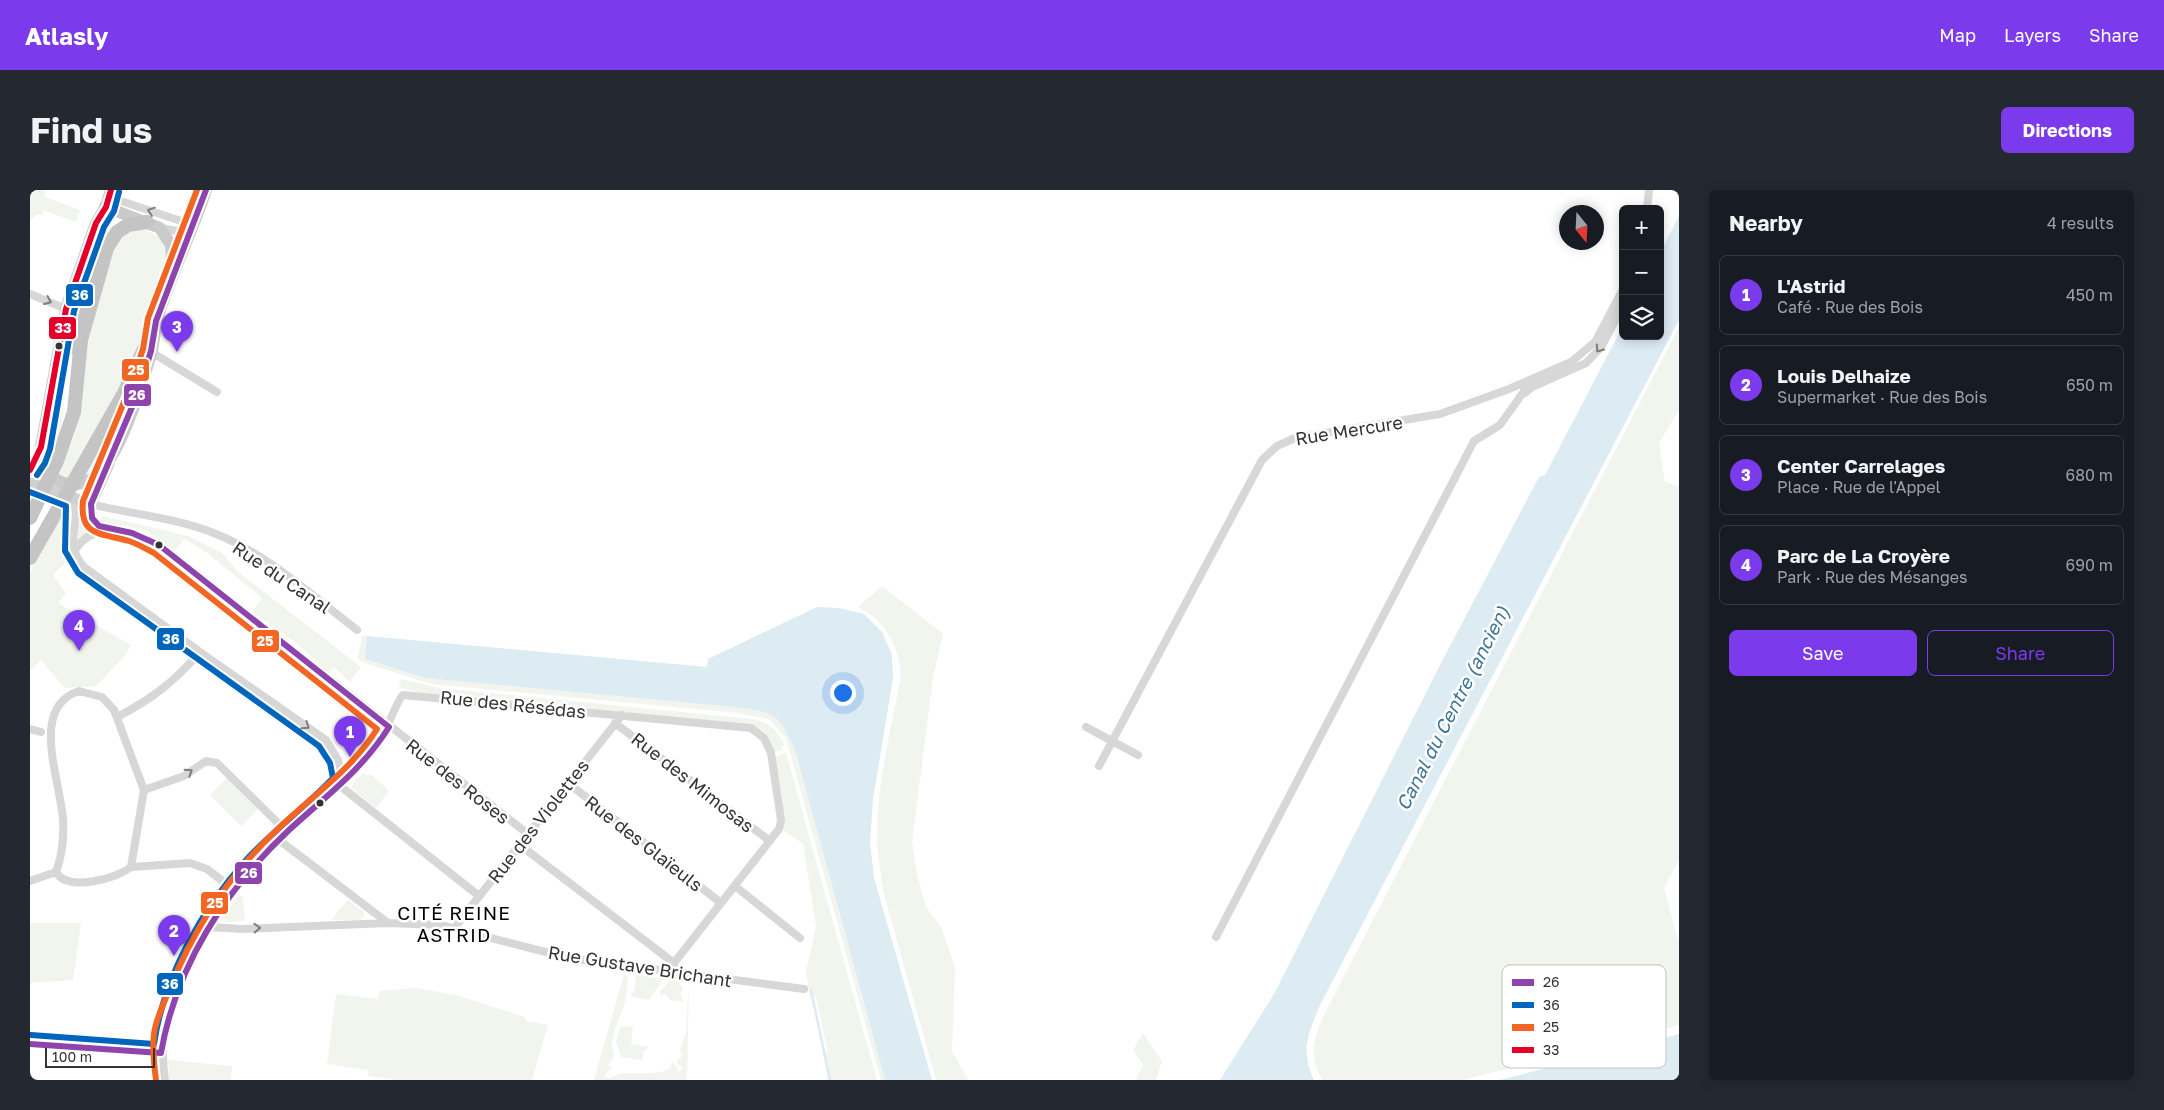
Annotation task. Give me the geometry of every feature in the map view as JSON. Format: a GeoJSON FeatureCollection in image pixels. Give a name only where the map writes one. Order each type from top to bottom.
{"type":"FeatureCollection","features":[{"type":"Feature","properties":{"kind":"highway"},"geometry":{"type":"LineString","coordinates":[[31,517],[58,460],[70,420],[75,321],[109,198]]}},
{"type":"Feature","properties":{"kind":"highway"},"geometry":{"type":"LineString","coordinates":[[73,373],[86,320],[111,238],[128,225],[154,225]]}},
{"type":"Feature","properties":{"kind":"highway"},"geometry":{"type":"LineString","coordinates":[[30,558],[124,393],[144,344],[154,327]]}},
{"type":"Feature","properties":{"kind":"main road"},"geometry":{"type":"LineString","coordinates":[[172,272],[171,245],[154,225],[109,198],[96,222],[66,310],[41,447],[43,466],[51,476],[73,485],[96,477],[113,455],[137,396],[151,352],[154,327],[172,272],[180,261],[206,190]]}},
{"type":"Feature","properties":{"kind":"street"},"geometry":{"type":"LineString","coordinates":[[1647,205],[1649,190]]}},
{"type":"Feature","properties":{"kind":"street"},"geometry":{"type":"LineString","coordinates":[[109,198],[192,225]]}},
{"type":"Feature","properties":{"kind":"street"},"geometry":{"type":"LineString","coordinates":[[154,225],[172,232],[192,225]]}},
{"type":"Feature","properties":{"kind":"street"},"geometry":{"type":"LineString","coordinates":[[30,294],[66,310]]}},
{"type":"Feature","properties":{"kind":"street","name":"Rue Mercure"},"geometry":{"type":"LineString","coordinates":[[1099,766],[1262,460],[1271,450],[1285,441],[1303,435],[1414,420],[1440,414],[1571,362],[1588,350],[1595,342],[1620,295]]}},
{"type":"Feature","properties":{"kind":"street"},"geometry":{"type":"LineString","coordinates":[[1514,406],[1532,387],[1586,363],[1601,347],[1619,313]]}},
{"type":"Feature","properties":{"kind":"street"},"geometry":{"type":"LineString","coordinates":[[151,352],[217,392]]}},
{"type":"Feature","properties":{"kind":"street"},"geometry":{"type":"LineString","coordinates":[[1216,937],[1474,441],[1500,425],[1533,378]]}},
{"type":"Feature","properties":{"kind":"street"},"geometry":{"type":"LineString","coordinates":[[30,470],[37,459],[41,447]]}},
{"type":"Feature","properties":{"kind":"street"},"geometry":{"type":"LineString","coordinates":[[113,455],[91,504],[94,522],[99,526],[114,530]]}},
{"type":"Feature","properties":{"kind":"street","name":"Rue du Canal"},"geometry":{"type":"LineString","coordinates":[[30,483],[91,504],[181,523],[236,543],[274,566],[357,630]]}},
{"type":"Feature","properties":{"kind":"street"},"geometry":{"type":"LineString","coordinates":[[73,498],[77,512],[72,537],[74,552],[78,561],[89,572],[326,740],[338,760],[341,783],[480,896]]}},
{"type":"Feature","properties":{"kind":"street"},"geometry":{"type":"LineString","coordinates":[[74,552],[83,539],[114,530]]}},
{"type":"Feature","properties":{"kind":"street","name":"Rue des Roses"},"geometry":{"type":"LineString","coordinates":[[114,530],[132,533],[159,545],[528,834]]}},
{"type":"Feature","properties":{"kind":"street"},"geometry":{"type":"LineString","coordinates":[[117,717],[144,703],[172,683],[200,652]]}},
{"type":"Feature","properties":{"kind":"street"},"geometry":{"type":"LineString","coordinates":[[131,867],[144,790],[117,717],[102,697],[79,691],[56,701],[46,713],[41,732],[63,819],[63,842],[56,872],[61,879],[70,882],[108,880],[120,875],[131,867],[190,863],[207,869],[234,890]]}},
{"type":"Feature","properties":{"kind":"street","name":"Rue des Résédas"},"geometry":{"type":"LineString","coordinates":[[389,727],[398,699],[404,695],[751,728],[764,738],[771,753],[780,820],[779,829],[674,963]]}},
{"type":"Feature","properties":{"kind":"street","name":"Rue des Violettes"},"geometry":{"type":"LineString","coordinates":[[455,928],[622,715]]}},
{"type":"Feature","properties":{"kind":"street","name":"Rue des Mimosas"},"geometry":{"type":"LineString","coordinates":[[616,723],[770,841]]}},
{"type":"Feature","properties":{"kind":"street"},"geometry":{"type":"LineString","coordinates":[[165,1080],[161,1053],[165,1025],[181,981],[209,927],[234,890],[279,840],[341,783],[376,747],[389,727]]}},
{"type":"Feature","properties":{"kind":"street"},"geometry":{"type":"LineString","coordinates":[[1086,727],[1138,755]]}},
{"type":"Feature","properties":{"kind":"street"},"geometry":{"type":"LineString","coordinates":[[30,729],[41,732]]}},
{"type":"Feature","properties":{"kind":"street"},"geometry":{"type":"LineString","coordinates":[[144,790],[184,776],[206,761],[212,760],[287,832]]}},
{"type":"Feature","properties":{"kind":"street","name":"Rue des Glaïeuls"},"geometry":{"type":"LineString","coordinates":[[568,783],[721,903]]}},
{"type":"Feature","properties":{"kind":"street"},"geometry":{"type":"LineString","coordinates":[[279,840],[388,923]]}},
{"type":"Feature","properties":{"kind":"street"},"geometry":{"type":"LineString","coordinates":[[520,844],[674,963],[673,972]]}},
{"type":"Feature","properties":{"kind":"street"},"geometry":{"type":"LineString","coordinates":[[30,881],[56,872]]}},
{"type":"Feature","properties":{"kind":"street"},"geometry":{"type":"LineString","coordinates":[[735,886],[800,938]]}},
{"type":"Feature","properties":{"kind":"street","name":"Rue Gustave Brichant"},"geometry":{"type":"LineString","coordinates":[[209,927],[241,929],[388,923],[455,928],[569,958],[804,989]]}},
{"type":"Feature","properties":{"kind":"street"},"geometry":{"type":"LineString","coordinates":[[30,1044],[161,1053]]}},
{"type":"Feature","properties":{"kind":"shaded area"},"geometry":{"type":"Polygon","coordinates":[[[30,190],[45,190],[45,197],[80,210],[76,222],[43,210],[43,216],[38,214],[30,220],[30,190]]]}},
{"type":"Feature","properties":{"kind":"shaded area"},"geometry":{"type":"Polygon","coordinates":[[[145,229],[159,237],[165,246],[167,266],[133,361],[120,390],[66,481],[56,475],[74,437],[78,414],[82,358],[110,251],[125,232],[145,229]]]}},
{"type":"Feature","properties":{"kind":"shaded area"},"geometry":{"type":"Polygon","coordinates":[[[1679,327],[1679,410],[1659,443],[1665,482],[1679,487],[1679,860],[1664,888],[1679,943],[1679,1025],[1666,1028],[1666,965],[1502,965],[1502,1068],[1510,1068],[1463,1080],[1322,1080],[1315,1062],[1314,1045],[1322,1020],[1679,327]]]}},
{"type":"Feature","properties":{"kind":"shaded area"},"geometry":{"type":"Polygon","coordinates":[[[65,356],[64,409],[59,435],[50,460],[46,448],[65,356]]]}},
{"type":"Feature","properties":{"kind":"shaded area"},"geometry":{"type":"Polygon","coordinates":[[[132,398],[122,426],[100,469],[82,480],[132,398]]]}},
{"type":"Feature","properties":{"kind":"shaded area"},"geometry":{"type":"Polygon","coordinates":[[[66,506],[71,517],[68,541],[71,557],[53,575],[66,593],[58,603],[131,645],[124,657],[96,686],[65,688],[41,660],[30,671],[30,572],[66,506]]]}},
{"type":"Feature","properties":{"kind":"shaded area"},"geometry":{"type":"Polygon","coordinates":[[[87,509],[90,522],[100,530],[76,544],[80,522],[87,509]]]}},
{"type":"Feature","properties":{"kind":"shaded area"},"geometry":{"type":"Polygon","coordinates":[[[102,516],[188,536],[222,553],[238,572],[361,667],[350,682],[334,667],[329,673],[294,641],[252,612],[261,600],[260,596],[206,552],[184,539],[175,551],[145,530],[101,521],[102,516]]]}},
{"type":"Feature","properties":{"kind":"shaded area"},"geometry":{"type":"Polygon","coordinates":[[[882,586],[943,634],[933,678],[912,842],[917,874],[926,907],[941,927],[955,967],[952,1051],[968,1080],[936,1080],[884,894],[877,842],[878,806],[883,769],[901,676],[894,645],[889,636],[876,619],[858,607],[882,586]]]}},
{"type":"Feature","properties":{"kind":"shaded area"},"geometry":{"type":"Polygon","coordinates":[[[362,636],[367,636],[365,659],[425,678],[733,707],[757,710],[773,716],[784,728],[795,750],[885,1080],[881,1080],[786,738],[769,719],[737,713],[431,684],[361,662],[358,658],[362,636]]]}},
{"type":"Feature","properties":{"kind":"shaded area"},"geometry":{"type":"Polygon","coordinates":[[[400,679],[440,688],[752,719],[763,722],[772,728],[779,735],[784,745],[781,747],[782,750],[774,752],[764,734],[746,724],[420,693],[399,687],[400,679]]]}},
{"type":"Feature","properties":{"kind":"shaded area"},"geometry":{"type":"Polygon","coordinates":[[[786,753],[877,1080],[828,1080],[823,1053],[828,1053],[816,997],[810,997],[806,972],[816,927],[803,844],[783,830],[783,803],[775,757],[786,753]]]}},
{"type":"Feature","properties":{"kind":"shaded area"},"geometry":{"type":"Polygon","coordinates":[[[364,773],[368,776],[371,774],[389,791],[376,808],[351,788],[355,780],[364,773]]]}},
{"type":"Feature","properties":{"kind":"shaded area"},"geometry":{"type":"Polygon","coordinates":[[[229,775],[261,806],[241,826],[210,795],[229,775]]]}},
{"type":"Feature","properties":{"kind":"shaded area"},"geometry":{"type":"Polygon","coordinates":[[[239,895],[243,897],[245,921],[225,922],[222,917],[239,895]]]}},
{"type":"Feature","properties":{"kind":"shaded area"},"geometry":{"type":"Polygon","coordinates":[[[348,900],[364,912],[364,917],[360,920],[331,920],[348,900]]]}},
{"type":"Feature","properties":{"kind":"shaded area"},"geometry":{"type":"Polygon","coordinates":[[[30,923],[81,923],[73,980],[30,983],[30,923]]]}},
{"type":"Feature","properties":{"kind":"shaded area"},"geometry":{"type":"Polygon","coordinates":[[[624,974],[628,977],[625,1001],[613,1038],[612,1050],[614,1056],[608,1065],[611,1068],[605,1075],[609,1079],[623,1073],[655,1073],[670,1068],[672,1060],[679,1072],[683,1069],[676,1062],[683,1055],[680,1051],[686,1033],[689,981],[687,1080],[594,1080],[624,974]]]}},
{"type":"Feature","properties":{"kind":"shaded area"},"geometry":{"type":"Polygon","coordinates":[[[636,975],[664,979],[649,1000],[630,996],[635,990],[636,975]]]}},
{"type":"Feature","properties":{"kind":"shaded area"},"geometry":{"type":"Polygon","coordinates":[[[669,979],[679,982],[683,989],[680,994],[684,1002],[670,1000],[665,994],[660,996],[660,991],[666,986],[669,979]]]}},
{"type":"Feature","properties":{"kind":"shaded area"},"geometry":{"type":"Polygon","coordinates":[[[417,988],[459,996],[525,1017],[526,1021],[548,1025],[532,1080],[396,1080],[368,1076],[368,1070],[327,1064],[336,994],[378,999],[379,991],[417,988]]]}},
{"type":"Feature","properties":{"kind":"shaded area"},"geometry":{"type":"Polygon","coordinates":[[[621,1026],[633,1027],[631,1044],[649,1047],[644,1051],[642,1060],[621,1057],[616,1041],[621,1026]]]}},
{"type":"Feature","properties":{"kind":"shaded area"},"geometry":{"type":"Polygon","coordinates":[[[1143,1033],[1162,1061],[1156,1080],[1136,1080],[1143,1065],[1133,1050],[1143,1033]]]}},
{"type":"Feature","properties":{"kind":"shaded area"},"geometry":{"type":"Polygon","coordinates":[[[168,1060],[232,1066],[231,1080],[169,1080],[168,1060]]]}},
{"type":"Feature","properties":{"kind":"water","name":"Canal du Centre (ancien)"},"geometry":{"type":"Polygon","coordinates":[[[1679,216],[1679,320],[1320,1005],[1307,1042],[1307,1060],[1314,1080],[1220,1080],[1274,994],[1439,667],[1539,477],[1545,475],[1619,334],[1619,340],[1664,340],[1664,245],[1679,216]]]}},
{"type":"Feature","properties":{"kind":"water"},"geometry":{"type":"Polygon","coordinates":[[[817,607],[839,608],[864,614],[882,632],[892,655],[893,678],[873,799],[870,843],[874,878],[932,1080],[885,1080],[795,750],[784,728],[773,716],[757,710],[733,707],[425,678],[365,659],[367,636],[707,667],[708,659],[817,607]]]}},
{"type":"Feature","properties":{"kind":"water"},"geometry":{"type":"Polygon","coordinates":[[[1679,1034],[1679,1080],[1500,1080],[1547,1068],[1666,1068],[1666,1037],[1679,1034]]]}},
{"type":"Feature","properties":{"kind":"waterway"},"geometry":{"type":"LineString","coordinates":[[811,990],[830,1080]]}},
{"type":"Feature","properties":{"kind":"transit line","name":"33"},"geometry":{"type":"LineString","coordinates":[[30,470],[41,447],[66,309],[96,223],[106,207],[111,190]]}},
{"type":"Feature","properties":{"kind":"transit line","name":"25"},"geometry":{"type":"LineString","coordinates":[[156,1080],[153,1046],[156,1022],[180,965],[203,921],[231,881],[263,843],[345,769],[377,729],[154,553],[129,541],[95,532],[85,522],[83,501],[129,390],[143,349],[148,318],[197,190]]}},
{"type":"Feature","properties":{"kind":"transit line","name":"26"},"geometry":{"type":"LineString","coordinates":[[206,190],[156,321],[151,351],[138,393],[91,504],[92,518],[99,526],[132,533],[159,545],[389,727]]}},
{"type":"Feature","properties":{"kind":"transit line","name":"36"},"geometry":{"type":"LineString","coordinates":[[37,475],[45,463],[50,449],[74,311],[104,227],[114,211],[119,192]]}},
{"type":"Feature","properties":{"kind":"transit line","name":"36"},"geometry":{"type":"LineString","coordinates":[[30,492],[66,506],[65,551],[78,573],[319,746],[330,763],[333,778],[257,848],[214,900],[187,945],[176,969],[166,994],[154,1044],[31,1035]]}},
{"type":"Feature","properties":{"kind":"transit line","name":"26"},"geometry":{"type":"LineString","coordinates":[[161,1053],[168,1021],[178,990],[191,960],[224,904],[266,853],[355,769],[379,742],[389,727]]}},
{"type":"Feature","properties":{"kind":"transit line","name":"26"},"geometry":{"type":"LineString","coordinates":[[30,1044],[161,1053]]}},
{"type":"Feature","properties":{"kind":"place","name":"Center Carrelages"},"geometry":{"type":"Point","coordinates":[177,352]}},
{"type":"Feature","properties":{"kind":"place","name":"Parc de La Croyère"},"geometry":{"type":"Point","coordinates":[79,651]}},
{"type":"Feature","properties":{"kind":"place","name":"L'Astrid"},"geometry":{"type":"Point","coordinates":[350,757]}},
{"type":"Feature","properties":{"kind":"place","name":"Louis Delhaize"},"geometry":{"type":"Point","coordinates":[174,956]}},
{"type":"Feature","properties":{"kind":"district","name":"CITÉ REINE ASTRID"},"geometry":{"type":"Point","coordinates":[454,923]}}]}
